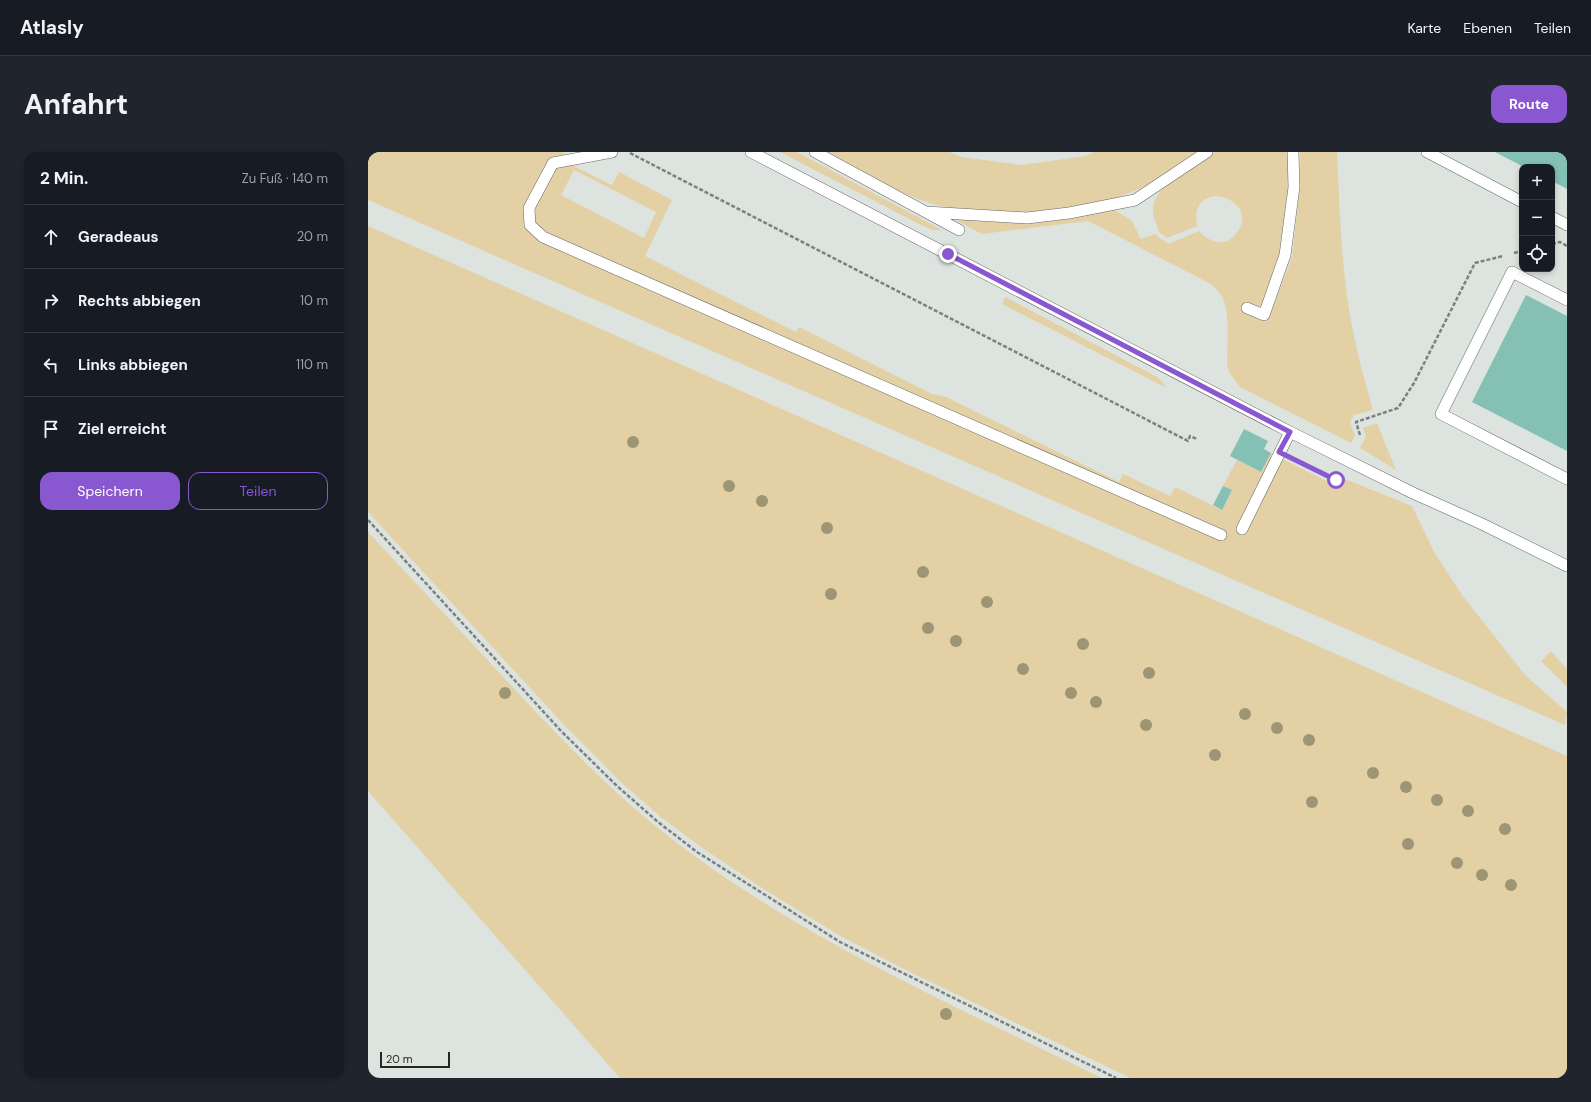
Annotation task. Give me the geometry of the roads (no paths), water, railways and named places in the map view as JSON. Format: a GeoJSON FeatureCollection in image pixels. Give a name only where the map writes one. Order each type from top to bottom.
{"type":"FeatureCollection","features":[{"type":"Feature","properties":{"kind":"lane"},"geometry":{"type":"LineString","coordinates":[[612,152],[553,162],[529,208],[530,225],[543,237],[1221,535]]}},
{"type":"Feature","properties":{"kind":"lane"},"geometry":{"type":"LineString","coordinates":[[751,152],[1290,432],[1413,493],[1482,524],[1567,566]]}},
{"type":"Feature","properties":{"kind":"lane"},"geometry":{"type":"LineString","coordinates":[[816,152],[959,230]]}},
{"type":"Feature","properties":{"kind":"lane"},"geometry":{"type":"LineString","coordinates":[[926,212],[1027,218],[1069,213],[1135,200],[1207,152]]}},
{"type":"Feature","properties":{"kind":"lane"},"geometry":{"type":"LineString","coordinates":[[1247,308],[1264,315],[1285,255],[1294,187],[1293,152]]}},
{"type":"Feature","properties":{"kind":"lane"},"geometry":{"type":"LineString","coordinates":[[1427,152],[1519,200]]}},
{"type":"Feature","properties":{"kind":"lane"},"geometry":{"type":"LineString","coordinates":[[1555,219],[1567,225]]}},
{"type":"Feature","properties":{"kind":"lane"},"geometry":{"type":"LineString","coordinates":[[1567,300],[1512,272],[1441,414],[1567,479]]}},
{"type":"Feature","properties":{"kind":"lane"},"geometry":{"type":"LineString","coordinates":[[1242,529],[1290,432]]}}]}
